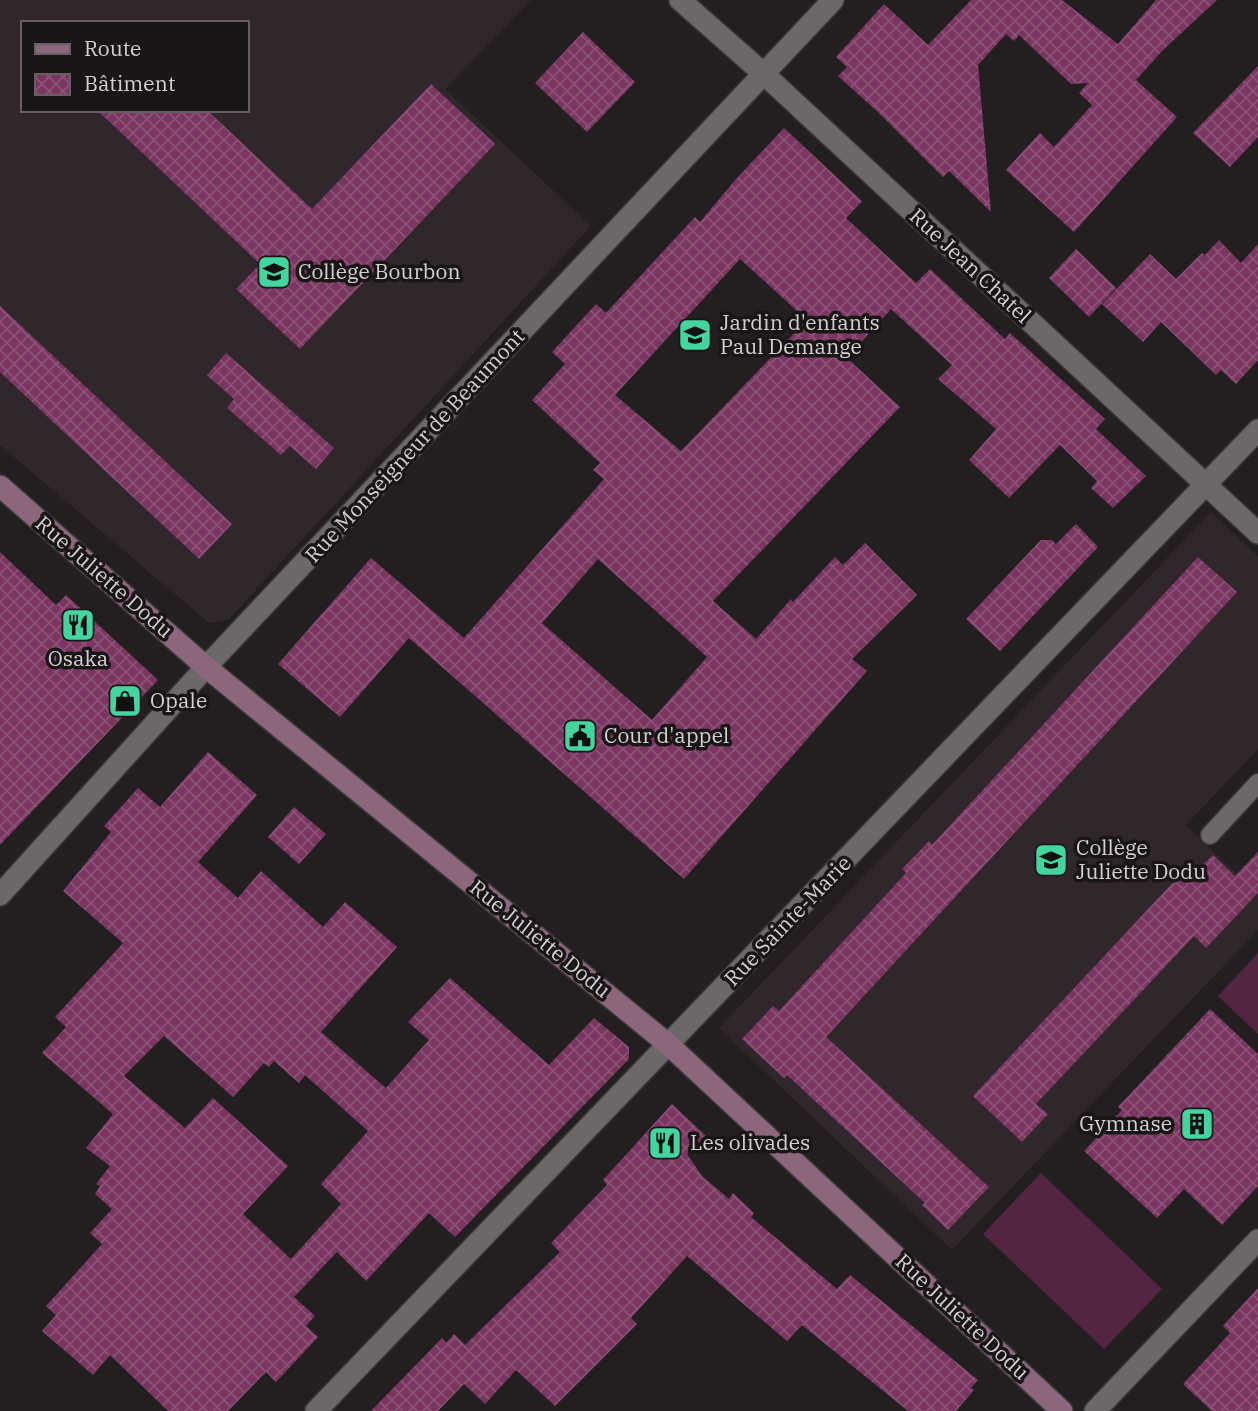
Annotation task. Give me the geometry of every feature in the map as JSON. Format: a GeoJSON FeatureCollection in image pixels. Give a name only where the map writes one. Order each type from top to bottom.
{"type":"FeatureCollection","features":[{"type":"Feature","properties":{"kind":"street","name":"Rue Jean Chatel"},"geometry":{"type":"LineString","coordinates":[[681,0],[1258,533]]}},
{"type":"Feature","properties":{"kind":"street","name":"Rue Monseigneur de Beaumont"},"geometry":{"type":"LineString","coordinates":[[0,895],[206,667],[833,0]]}},
{"type":"Feature","properties":{"kind":"street","name":"Rue Sainte-Marie"},"geometry":{"type":"LineString","coordinates":[[316,1411],[1258,430]]}},
{"type":"Feature","properties":{"kind":"street","name":"Rue Juliette Dodu"},"geometry":{"type":"LineString","coordinates":[[0,486],[206,667],[669,1045],[1062,1411]]}},
{"type":"Feature","properties":{"kind":"street"},"geometry":{"type":"LineString","coordinates":[[1095,1411],[1258,1240]]}},
{"type":"Feature","properties":{"kind":"lane"},"geometry":{"type":"LineString","coordinates":[[1210,835],[1258,783]]}},
{"type":"Feature","properties":{"kind":"shaded area","name":"Collège Bourbon"},"geometry":{"type":"Polygon","coordinates":[[[0,0],[531,0],[445,89],[591,226],[229,619],[209,623],[0,445],[0,0]]]}},
{"type":"Feature","properties":{"kind":"shaded area","name":"Collège Juliette Dodu"},"geometry":{"type":"Polygon","coordinates":[[[1211,512],[1258,556],[1258,749],[1186,825],[1258,894],[1258,930],[952,1250],[719,1028],[1211,512]]]}},
{"type":"Feature","properties":{"kind":"shaded area"},"geometry":{"type":"Polygon","coordinates":[[[1258,953],[1258,1034],[1218,996],[1258,953]]]}},
{"type":"Feature","properties":{"kind":"shaded area"},"geometry":{"type":"Polygon","coordinates":[[[1041,1173],[1162,1289],[1104,1349],[983,1234],[1041,1173]]]}},
{"type":"Feature","properties":{"kind":"building"},"geometry":{"type":"Polygon","coordinates":[[[971,0],[1062,0],[1118,44],[1156,0],[1217,0],[1162,51],[1136,80],[1177,117],[1074,232],[1006,170],[1040,133],[1054,147],[1092,105],[1079,93],[1088,83],[1071,84],[1019,35],[1014,41],[1006,34],[978,65],[991,212],[949,171],[943,177],[838,76],[847,67],[836,57],[884,4],[928,45],[971,0]]]}},
{"type":"Feature","properties":{"kind":"building"},"geometry":{"type":"Polygon","coordinates":[[[583,32],[635,82],[587,132],[535,83],[583,32]]]}},
{"type":"Feature","properties":{"kind":"building"},"geometry":{"type":"Polygon","coordinates":[[[1258,66],[1258,137],[1230,167],[1193,133],[1258,66]]]}},
{"type":"Feature","properties":{"kind":"building"},"geometry":{"type":"Polygon","coordinates":[[[431,84],[495,144],[300,349],[236,289],[260,264],[99,112],[209,112],[312,209],[431,84]]]}},
{"type":"Feature","properties":{"kind":"building"},"geometry":{"type":"Polygon","coordinates":[[[784,128],[862,201],[846,218],[916,283],[930,269],[1005,339],[1010,333],[1105,419],[1096,429],[1146,476],[1113,508],[1091,488],[1097,481],[1060,445],[1009,498],[969,460],[996,429],[938,379],[952,365],[891,309],[847,358],[900,407],[713,601],[756,639],[791,599],[793,602],[835,557],[843,565],[865,543],[917,595],[852,659],[867,671],[684,879],[409,638],[340,717],[278,664],[371,558],[464,638],[604,479],[593,470],[600,463],[532,400],[565,364],[552,352],[596,304],[606,313],[695,217],[700,222],[784,128]],[[740,259],[615,395],[681,451],[807,320],[740,259]],[[598,559],[542,623],[652,720],[707,657],[598,559]]]}},
{"type":"Feature","properties":{"kind":"building"},"geometry":{"type":"Polygon","coordinates":[[[1219,240],[1241,263],[1258,244],[1258,360],[1236,384],[1221,370],[1216,375],[1161,322],[1143,342],[1102,304],[1150,254],[1176,279],[1219,240]]]}},
{"type":"Feature","properties":{"kind":"building"},"geometry":{"type":"Polygon","coordinates":[[[1076,249],[1116,288],[1089,317],[1049,278],[1076,249]]]}},
{"type":"Feature","properties":{"kind":"building"},"geometry":{"type":"Polygon","coordinates":[[[0,306],[232,524],[199,559],[0,372],[0,306]]]}},
{"type":"Feature","properties":{"kind":"building"},"geometry":{"type":"Polygon","coordinates":[[[226,353],[334,448],[316,469],[290,446],[281,455],[227,408],[234,399],[207,375],[226,353]]]}},
{"type":"Feature","properties":{"kind":"building"},"geometry":{"type":"Polygon","coordinates":[[[1076,524],[1098,547],[1000,651],[966,619],[1041,540],[1052,540],[1056,544],[1076,524]]]}},
{"type":"Feature","properties":{"kind":"building"},"geometry":{"type":"Polygon","coordinates":[[[0,552],[56,605],[66,595],[158,680],[0,845],[0,552]]]}},
{"type":"Feature","properties":{"kind":"building"},"geometry":{"type":"Polygon","coordinates":[[[1198,557],[1237,592],[826,1037],[989,1187],[948,1230],[922,1205],[925,1203],[787,1075],[784,1078],[742,1039],[773,1006],[779,1011],[906,873],[902,869],[929,841],[932,845],[1198,557]]]}},
{"type":"Feature","properties":{"kind":"building"},"geometry":{"type":"Polygon","coordinates":[[[208,752],[257,795],[198,862],[238,898],[261,871],[323,927],[345,902],[397,947],[321,1032],[386,1088],[429,1040],[408,1022],[450,978],[549,1065],[594,1018],[629,1047],[629,1059],[455,1237],[429,1213],[366,1281],[337,1252],[294,1297],[315,1316],[306,1326],[318,1337],[276,1382],[266,1372],[228,1411],[168,1411],[110,1355],[93,1375],[42,1331],[56,1315],[46,1306],[102,1244],[90,1233],[112,1209],[95,1194],[100,1186],[96,1184],[110,1166],[86,1148],[113,1114],[42,1053],[66,1027],[55,1017],[123,943],[63,891],[111,832],[104,826],[138,788],[160,807],[208,752]],[[164,1036],[124,1076],[185,1128],[213,1098],[288,1166],[243,1214],[291,1259],[341,1204],[321,1184],[368,1131],[305,1075],[299,1083],[274,1061],[269,1067],[264,1063],[233,1097],[164,1036]]]}},
{"type":"Feature","properties":{"kind":"building"},"geometry":{"type":"Polygon","coordinates":[[[294,807],[326,834],[299,864],[268,837],[294,807]]]}},
{"type":"Feature","properties":{"kind":"building"},"geometry":{"type":"Polygon","coordinates":[[[1258,852],[1258,893],[1206,948],[1194,936],[1036,1104],[1048,1114],[1022,1142],[973,1096],[1181,874],[1187,880],[1213,855],[1235,876],[1258,852]]]}},
{"type":"Feature","properties":{"kind":"building","name":"Gymnase"},"geometry":{"type":"Polygon","coordinates":[[[1210,1009],[1258,1054],[1258,1186],[1222,1225],[1184,1189],[1157,1218],[1084,1151],[1122,1110],[1118,1107],[1210,1009]]]}},
{"type":"Feature","properties":{"kind":"building"},"geometry":{"type":"Polygon","coordinates":[[[672,1104],[706,1136],[687,1154],[702,1176],[729,1199],[733,1193],[754,1213],[751,1217],[837,1289],[850,1275],[978,1380],[971,1388],[974,1390],[956,1411],[908,1411],[802,1325],[787,1341],[687,1256],[631,1318],[637,1324],[555,1406],[516,1370],[485,1404],[464,1384],[438,1411],[371,1411],[442,1338],[446,1343],[454,1334],[465,1345],[560,1252],[551,1243],[607,1185],[603,1180],[672,1104]]]}},
{"type":"Feature","properties":{"kind":"building"},"geometry":{"type":"Polygon","coordinates":[[[1258,1288],[1258,1411],[1212,1411],[1183,1384],[1230,1333],[1223,1326],[1258,1288]]]}},
{"type":"Feature","properties":{"kind":"place","name":"Collège Bourbon"},"geometry":{"type":"Point","coordinates":[274,272]}},
{"type":"Feature","properties":{"kind":"place","name":"Jardin d'enfants Paul Demange"},"geometry":{"type":"Point","coordinates":[695,335]}},
{"type":"Feature","properties":{"kind":"place","name":"Osaka"},"geometry":{"type":"Point","coordinates":[78,625]}},
{"type":"Feature","properties":{"kind":"place","name":"Opale"},"geometry":{"type":"Point","coordinates":[125,701]}},
{"type":"Feature","properties":{"kind":"place","name":"Cour d'appel"},"geometry":{"type":"Point","coordinates":[580,736]}},
{"type":"Feature","properties":{"kind":"place","name":"Collège Juliette Dodu"},"geometry":{"type":"Point","coordinates":[1051,860]}},
{"type":"Feature","properties":{"kind":"place","name":"Gymnase"},"geometry":{"type":"Point","coordinates":[1197,1124]}},
{"type":"Feature","properties":{"kind":"place","name":"Les olivades"},"geometry":{"type":"Point","coordinates":[665,1143]}}]}
